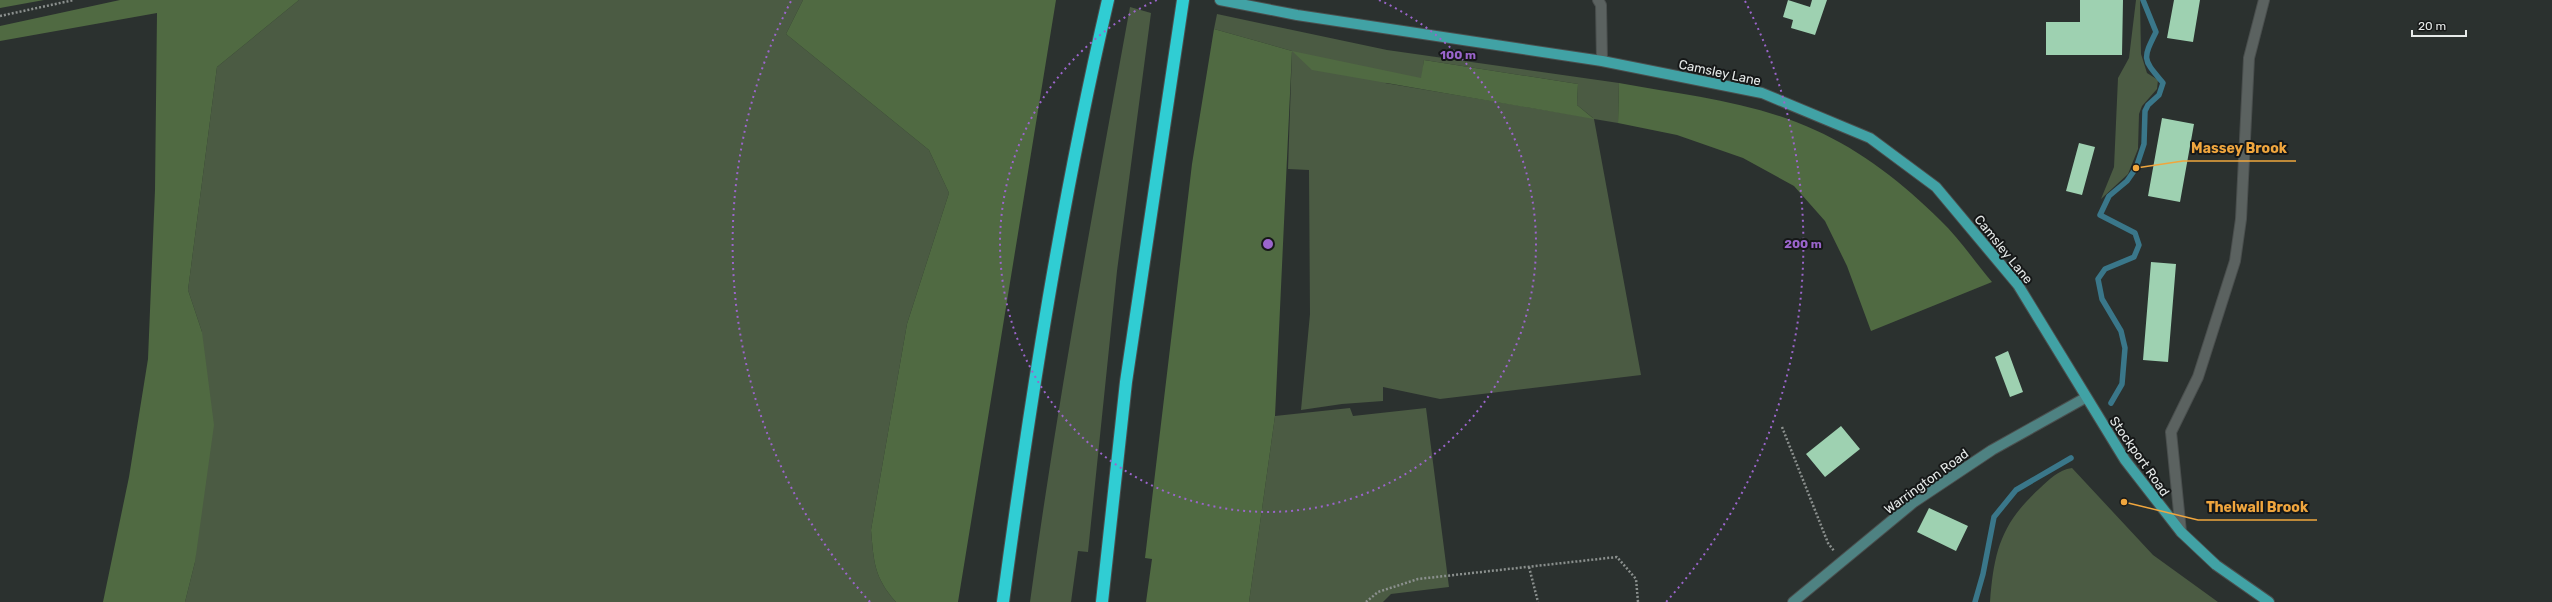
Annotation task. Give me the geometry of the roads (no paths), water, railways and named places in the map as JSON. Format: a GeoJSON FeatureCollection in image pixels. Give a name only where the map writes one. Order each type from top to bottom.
{"type":"FeatureCollection","features":[{"type":"Feature","properties":{"kind":"highway"},"geometry":{"type":"LineString","coordinates":[[1003,602],[1016,508],[1047,317],[1108,0]]}},
{"type":"Feature","properties":{"kind":"highway"},"geometry":{"type":"LineString","coordinates":[[1102,602],[1126,382],[1183,0]]}},
{"type":"Feature","properties":{"kind":"main road","name":"Camsley Lane"},"geometry":{"type":"LineString","coordinates":[[1220,0],[1297,15],[1602,61],[1762,93],[1870,138],[1936,187],[1947,199],[2018,285],[2085,398]]}},
{"type":"Feature","properties":{"kind":"main road","name":"Stockport Road"},"geometry":{"type":"LineString","coordinates":[[2085,398],[2125,460],[2181,532],[2216,565],[2269,602]]}},
{"type":"Feature","properties":{"kind":"street","name":"Warrington Road"},"geometry":{"type":"LineString","coordinates":[[1793,602],[1914,502],[1992,450],[2085,398]]}},
{"type":"Feature","properties":{"kind":"lane"},"geometry":{"type":"LineString","coordinates":[[1598,0],[1601,5],[1602,61]]}},
{"type":"Feature","properties":{"kind":"lane"},"geometry":{"type":"LineString","coordinates":[[2181,532],[2171,432],[2198,378],[2234,261],[2241,219],[2249,58],[2264,0]]}},
{"type":"Feature","properties":{"kind":"waterway"},"geometry":{"type":"LineString","coordinates":[[2111,403],[2122,384],[2125,348],[2121,331],[2102,299],[2098,279],[2105,269],[2134,257],[2139,245],[2135,233],[2100,215],[2109,196],[2127,181],[2136,168],[2144,144],[2145,111],[2148,105],[2159,95],[2163,83],[2148,64],[2148,48],[2156,32],[2143,0]]}},
{"type":"Feature","properties":{"kind":"waterway"},"geometry":{"type":"LineString","coordinates":[[1975,602],[1983,574],[1994,517],[2016,490],[2071,458]]}},
{"type":"Feature","properties":{"kind":"place","name":"Massey Brook"},"geometry":{"type":"Point","coordinates":[2136,168]}},
{"type":"Feature","properties":{"kind":"place","name":"Thelwall Brook"},"geometry":{"type":"Point","coordinates":[2124,502]}}]}
